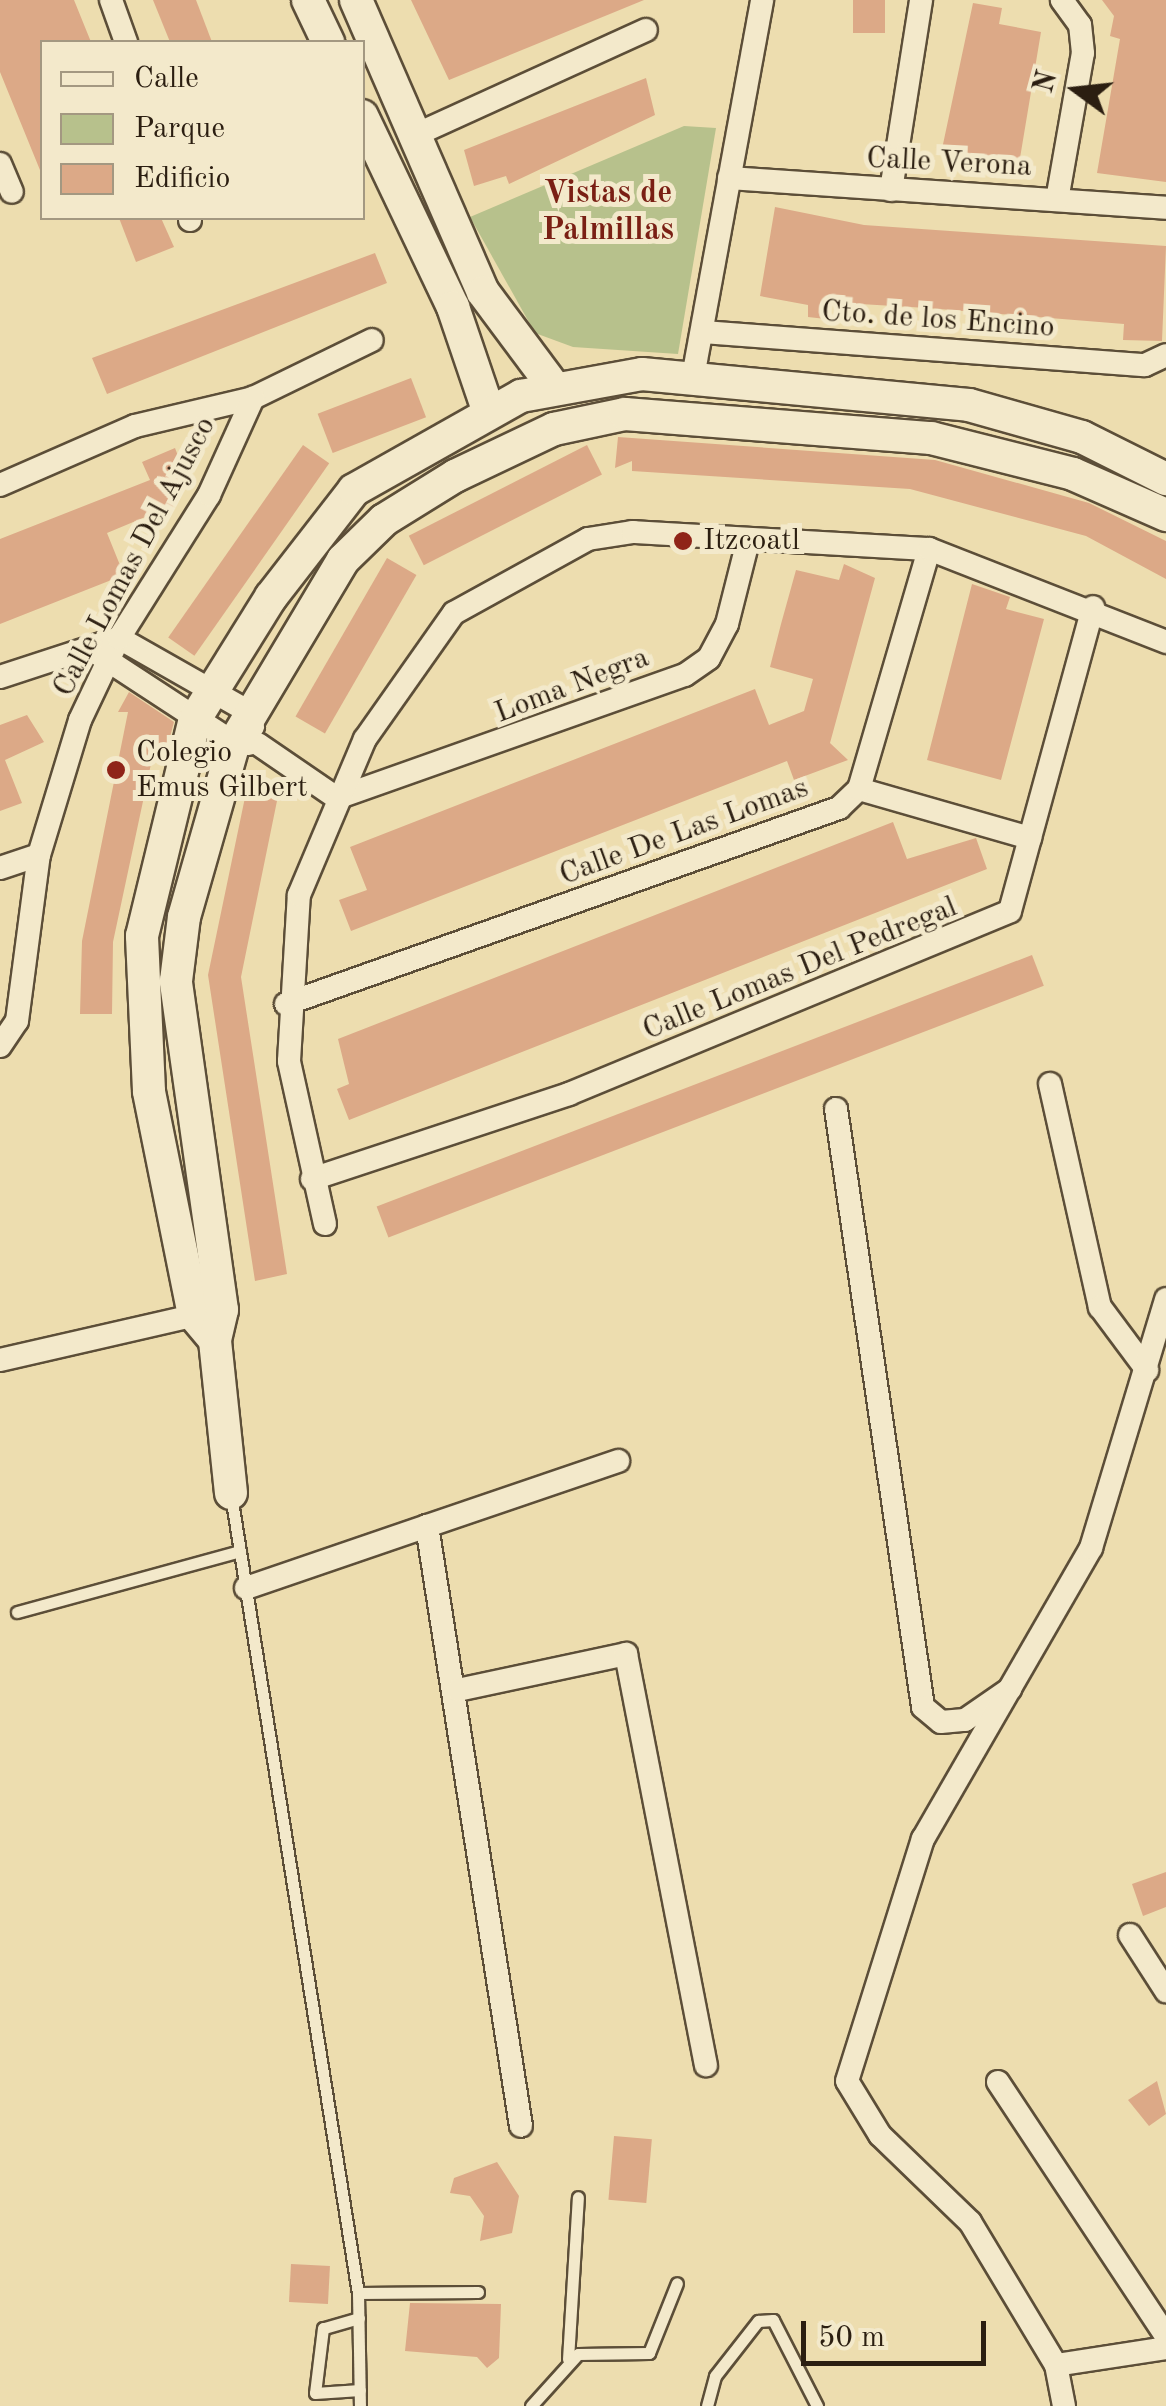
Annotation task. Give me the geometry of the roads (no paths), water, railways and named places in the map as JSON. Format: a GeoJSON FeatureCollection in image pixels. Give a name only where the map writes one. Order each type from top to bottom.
{"type":"FeatureCollection","features":[{"type":"Feature","properties":{"kind":"street"},"geometry":{"type":"LineString","coordinates":[[110,0],[125,40]]}},
{"type":"Feature","properties":{"kind":"street"},"geometry":{"type":"LineString","coordinates":[[308,0],[327,40]]}},
{"type":"Feature","properties":{"kind":"street"},"geometry":{"type":"LineString","coordinates":[[356,0],[410,137],[483,292],[553,386]]}},
{"type":"Feature","properties":{"kind":"street"},"geometry":{"type":"LineString","coordinates":[[694,377],[762,0]]}},
{"type":"Feature","properties":{"kind":"street"},"geometry":{"type":"LineString","coordinates":[[891,190],[920,0]]}},
{"type":"Feature","properties":{"kind":"street"},"geometry":{"type":"LineString","coordinates":[[1057,200],[1083,53],[1080,25],[1062,0]]}},
{"type":"Feature","properties":{"kind":"street"},"geometry":{"type":"LineString","coordinates":[[410,137],[646,30]]}},
{"type":"Feature","properties":{"kind":"street"},"geometry":{"type":"LineString","coordinates":[[365,122],[453,307],[488,410]]}},
{"type":"Feature","properties":{"kind":"street"},"geometry":{"type":"LineString","coordinates":[[0,164],[12,192]]}},
{"type":"Feature","properties":{"kind":"street","name":"Calle Verona"},"geometry":{"type":"LineString","coordinates":[[729,178],[1166,208]]}},
{"type":"Feature","properties":{"kind":"street","name":"Cto. de los Encino"},"geometry":{"type":"LineString","coordinates":[[703,332],[1145,365],[1166,355]]}},
{"type":"Feature","properties":{"kind":"street"},"geometry":{"type":"LineString","coordinates":[[0,486],[135,426],[253,398],[372,340]]}},
{"type":"Feature","properties":{"kind":"street"},"geometry":{"type":"LineString","coordinates":[[210,1322],[148,1092],[140,986],[157,849],[195,719],[212,688],[354,490],[488,410],[553,386],[694,377],[969,404],[1082,436],[1166,479]]}},
{"type":"Feature","properties":{"kind":"street","name":"Calle Lomas Del Ajusco"},"geometry":{"type":"LineString","coordinates":[[6,1042],[39,856],[107,664],[119,638],[209,495],[253,398]]}},
{"type":"Feature","properties":{"kind":"street"},"geometry":{"type":"LineString","coordinates":[[231,1493],[176,981],[184,917],[246,744],[250,712],[342,560],[384,520],[455,476],[590,416],[894,432],[1056,468],[1166,515]]}},
{"type":"Feature","properties":{"kind":"street"},"geometry":{"type":"LineString","coordinates":[[325,1224],[312,1179],[286,1004],[299,895],[337,798],[406,672],[454,612],[588,539],[632,532],[747,545],[929,549],[1093,607],[1166,642]]}},
{"type":"Feature","properties":{"kind":"street","name":"Loma Negra"},"geometry":{"type":"LineString","coordinates":[[337,798],[685,675],[709,658],[727,624],[747,545]]}},
{"type":"Feature","properties":{"kind":"street"},"geometry":{"type":"LineString","coordinates":[[929,549],[858,789],[1030,838]]}},
{"type":"Feature","properties":{"kind":"street","name":"Calle Lomas Del Pedregal"},"geometry":{"type":"LineString","coordinates":[[312,1179],[569,1094],[986,926],[1010,910],[1093,607]]}},
{"type":"Feature","properties":{"kind":"street"},"geometry":{"type":"LineString","coordinates":[[0,676],[89,644],[119,638],[250,712]]}},
{"type":"Feature","properties":{"kind":"street"},"geometry":{"type":"LineString","coordinates":[[89,644],[107,664],[195,719],[337,798]]}},
{"type":"Feature","properties":{"kind":"street","name":"Calle De Las Lomas"},"geometry":{"type":"LineString","coordinates":[[286,1004],[839,808],[858,789]]}},
{"type":"Feature","properties":{"kind":"street"},"geometry":{"type":"LineString","coordinates":[[0,868],[39,856]]}},
{"type":"Feature","properties":{"kind":"street"},"geometry":{"type":"LineString","coordinates":[[1050,1084],[1100,1308],[1148,1370]]}},
{"type":"Feature","properties":{"kind":"street"},"geometry":{"type":"LineString","coordinates":[[836,1109],[923,1707],[941,1722],[965,1720],[1019,1682]]}},
{"type":"Feature","properties":{"kind":"street"},"geometry":{"type":"LineString","coordinates":[[1064,2406],[1056,2365],[970,2222],[880,2134],[848,2081],[923,1839],[1019,1682],[1091,1548],[1148,1370],[1166,1299]]}},
{"type":"Feature","properties":{"kind":"street"},"geometry":{"type":"LineString","coordinates":[[0,1360],[210,1322]]}},
{"type":"Feature","properties":{"kind":"street"},"geometry":{"type":"LineString","coordinates":[[246,1588],[618,1461]]}},
{"type":"Feature","properties":{"kind":"street"},"geometry":{"type":"LineString","coordinates":[[427,1526],[458,1690],[521,2126]]}},
{"type":"Feature","properties":{"kind":"street"},"geometry":{"type":"LineString","coordinates":[[458,1690],[626,1654],[706,2065]]}},
{"type":"Feature","properties":{"kind":"street"},"geometry":{"type":"LineString","coordinates":[[1130,1935],[1166,1991]]}},
{"type":"Feature","properties":{"kind":"street"},"geometry":{"type":"LineString","coordinates":[[998,2082],[1166,2336]]}},
{"type":"Feature","properties":{"kind":"street"},"geometry":{"type":"LineString","coordinates":[[1056,2365],[1166,2348]]}},
{"type":"Feature","properties":{"kind":"lane"},"geometry":{"type":"LineString","coordinates":[[231,1493],[358,2294],[360,2406]]}},
{"type":"Feature","properties":{"kind":"lane"},"geometry":{"type":"LineString","coordinates":[[17,1612],[240,1551]]}},
{"type":"Feature","properties":{"kind":"lane"},"geometry":{"type":"LineString","coordinates":[[531,2406],[568,2360],[578,2197]]}},
{"type":"Feature","properties":{"kind":"lane"},"geometry":{"type":"LineString","coordinates":[[568,2360],[649,2353],[677,2284]]}},
{"type":"Feature","properties":{"kind":"lane"},"geometry":{"type":"LineString","coordinates":[[358,2294],[478,2292]]}},
{"type":"Feature","properties":{"kind":"lane"},"geometry":{"type":"LineString","coordinates":[[359,2318],[323,2328],[315,2400],[360,2390]]}},
{"type":"Feature","properties":{"kind":"lane"},"geometry":{"type":"LineString","coordinates":[[706,2406],[715,2376],[758,2321],[773,2320],[816,2406]]}},
{"type":"Feature","properties":{"kind":"place","name":"Itzcoatl"},"geometry":{"type":"Point","coordinates":[683,541]}},
{"type":"Feature","properties":{"kind":"place","name":"Colegio Emus Gilbert"},"geometry":{"type":"Point","coordinates":[116,770]}},
{"type":"Feature","properties":{"kind":"district","name":"Vistas de Palmillas"},"geometry":{"type":"Point","coordinates":[608,214]}}]}
